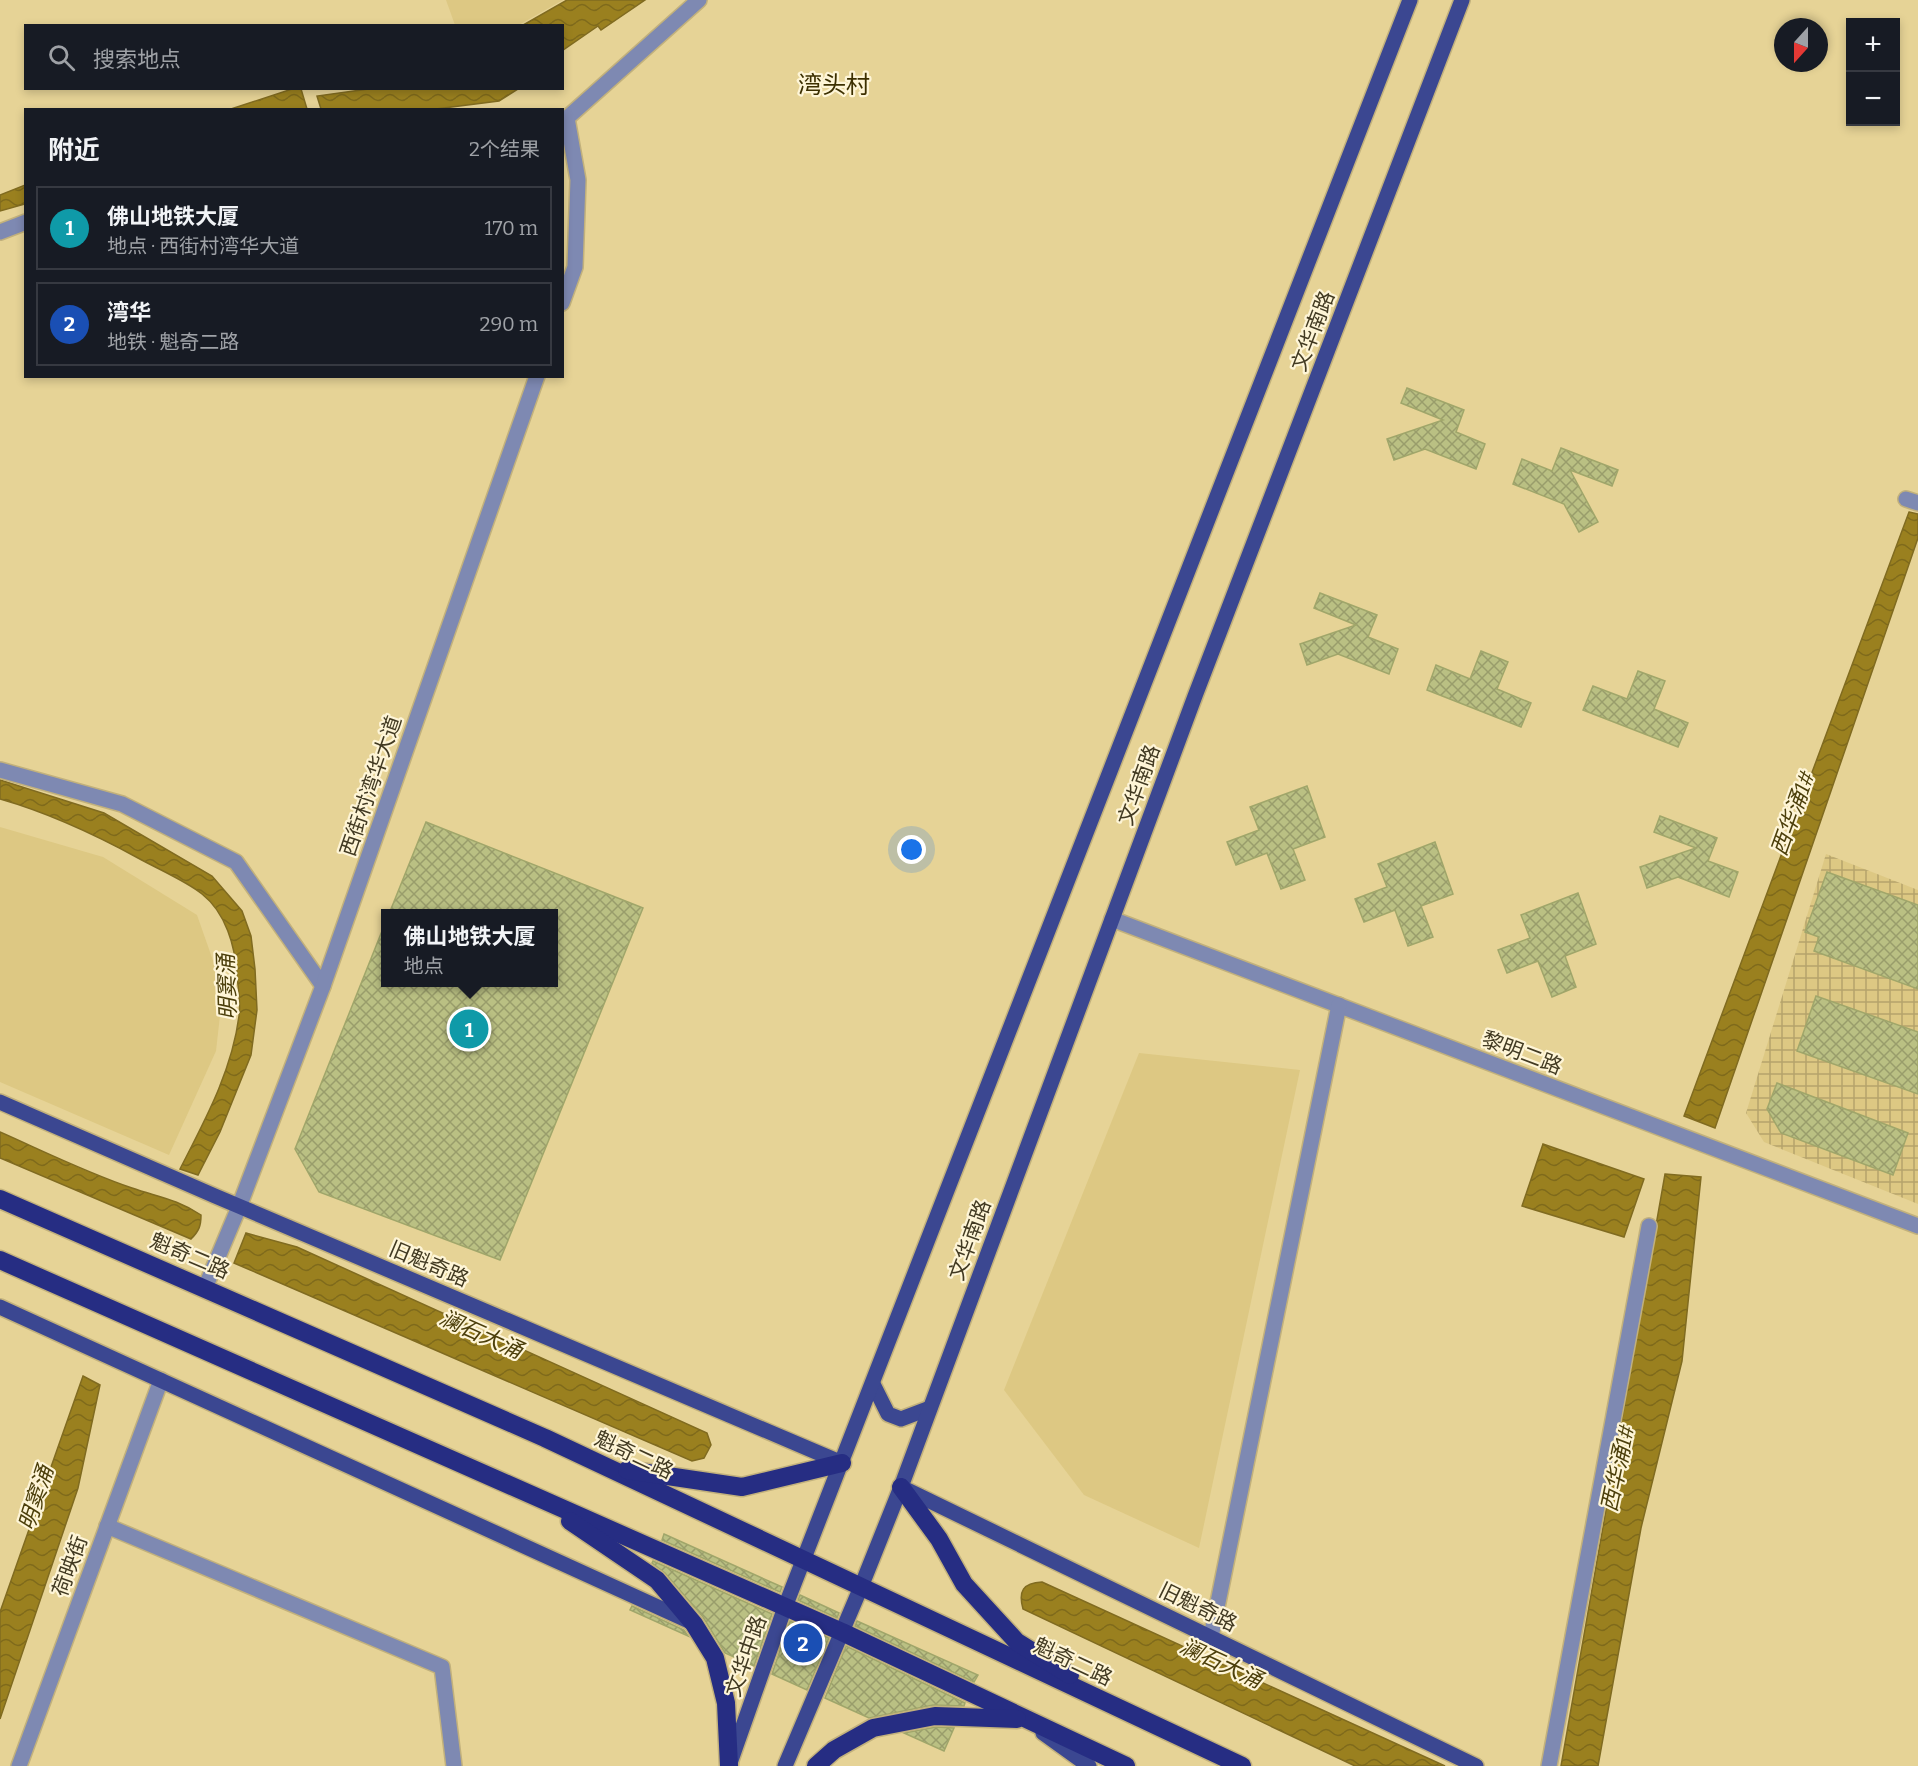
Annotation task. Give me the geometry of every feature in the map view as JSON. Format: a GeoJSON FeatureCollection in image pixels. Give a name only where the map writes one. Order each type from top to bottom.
{"type":"FeatureCollection","features":[{"type":"Feature","properties":{"kind":"highway","name":"魁奇二路"},"geometry":{"type":"LineString","coordinates":[[0,1199],[545,1438],[1242,1766]]}},
{"type":"Feature","properties":{"kind":"highway"},"geometry":{"type":"LineString","coordinates":[[0,1260],[842,1632],[1126,1766]]}},
{"type":"Feature","properties":{"kind":"highway"},"geometry":{"type":"LineString","coordinates":[[0,1273],[29,1273]]}},
{"type":"Feature","properties":{"kind":"highway"},"geometry":{"type":"LineString","coordinates":[[607,1467],[742,1487],[843,1462]]}},
{"type":"Feature","properties":{"kind":"highway"},"geometry":{"type":"LineString","coordinates":[[510,1485],[574,1523],[657,1580],[694,1624],[715,1658],[726,1703],[729,1766]]}},
{"type":"Feature","properties":{"kind":"highway"},"geometry":{"type":"LineString","coordinates":[[901,1487],[939,1539],[964,1584],[1017,1642],[1146,1722]]}},
{"type":"Feature","properties":{"kind":"highway"},"geometry":{"type":"LineString","coordinates":[[816,1766],[834,1750],[873,1728],[935,1716],[1024,1719]]}},
{"type":"Feature","properties":{"kind":"main road","name":"文华南路"},"geometry":{"type":"LineString","coordinates":[[805,1560],[1410,0]]}},
{"type":"Feature","properties":{"kind":"main road","name":"文华南路"},"geometry":{"type":"LineString","coordinates":[[861,1587],[901,1487],[1203,674],[1462,0]]}},
{"type":"Feature","properties":{"kind":"main road","name":"旧魁奇路"},"geometry":{"type":"LineString","coordinates":[[0,1102],[239,1207],[843,1462]]}},
{"type":"Feature","properties":{"kind":"main road"},"geometry":{"type":"LineString","coordinates":[[0,1307],[694,1624]]}},
{"type":"Feature","properties":{"kind":"main road"},"geometry":{"type":"LineString","coordinates":[[873,1384],[888,1414],[901,1419],[930,1408]]}},
{"type":"Feature","properties":{"kind":"main road","name":"旧魁奇路"},"geometry":{"type":"LineString","coordinates":[[901,1487],[1476,1766]]}},
{"type":"Feature","properties":{"kind":"main road","name":"文华中路"},"geometry":{"type":"LineString","coordinates":[[729,1766],[785,1607],[805,1560]]}},
{"type":"Feature","properties":{"kind":"main road"},"geometry":{"type":"LineString","coordinates":[[785,1766],[861,1587]]}},
{"type":"Feature","properties":{"kind":"main road"},"geometry":{"type":"LineString","coordinates":[[1024,1719],[1089,1766]]}},
{"type":"Feature","properties":{"kind":"street"},"geometry":{"type":"LineString","coordinates":[[564,297],[575,267],[578,180],[565,118],[699,0]]}},
{"type":"Feature","properties":{"kind":"street"},"geometry":{"type":"LineString","coordinates":[[0,232],[24,223]]}},
{"type":"Feature","properties":{"kind":"street","name":"西街村湾华大道"},"geometry":{"type":"LineString","coordinates":[[205,1288],[239,1207],[323,986],[536,378]]}},
{"type":"Feature","properties":{"kind":"street"},"geometry":{"type":"LineString","coordinates":[[0,770],[122,804],[236,862],[323,986]]}},
{"type":"Feature","properties":{"kind":"street","name":"黎明二路"},"geometry":{"type":"LineString","coordinates":[[1112,919],[1918,1226]]}},
{"type":"Feature","properties":{"kind":"street"},"geometry":{"type":"LineString","coordinates":[[1212,1637],[1339,1005]]}},
{"type":"Feature","properties":{"kind":"street"},"geometry":{"type":"LineString","coordinates":[[1549,1766],[1649,1226]]}},
{"type":"Feature","properties":{"kind":"street","name":"荷映街"},"geometry":{"type":"LineString","coordinates":[[19,1766],[161,1380]]}},
{"type":"Feature","properties":{"kind":"street"},"geometry":{"type":"LineString","coordinates":[[107,1527],[442,1667],[454,1766]]}},
{"type":"Feature","properties":{"kind":"shaded area"},"geometry":{"type":"Polygon","coordinates":[[[446,0],[563,0],[521,24],[455,24],[446,0]]]}},
{"type":"Feature","properties":{"kind":"shaded area"},"geometry":{"type":"Polygon","coordinates":[[[0,827],[103,857],[197,915],[223,989],[216,1051],[169,1155],[0,1082],[0,827]]]}},
{"type":"Feature","properties":{"kind":"shaded area"},"geometry":{"type":"Polygon","coordinates":[[[1826,854],[1918,890],[1918,1204],[1764,1142],[1746,1113],[1826,854]]]}},
{"type":"Feature","properties":{"kind":"shaded area"},"geometry":{"type":"Polygon","coordinates":[[[1139,1053],[1300,1070],[1199,1548],[1084,1495],[1004,1390],[1139,1053]]]}},
{"type":"Feature","properties":{"kind":"water"},"geometry":{"type":"Polygon","coordinates":[[[567,0],[645,0],[601,30],[598,26],[564,49],[564,24],[525,24],[567,0]]]}},
{"type":"Feature","properties":{"kind":"water"},"geometry":{"type":"Polygon","coordinates":[[[289,90],[301,90],[307,108],[234,108],[289,90]]]}},
{"type":"Feature","properties":{"kind":"water"},"geometry":{"type":"Polygon","coordinates":[[[361,90],[516,90],[499,101],[444,108],[321,108],[317,96],[361,90]]]}},
{"type":"Feature","properties":{"kind":"water"},"geometry":{"type":"Polygon","coordinates":[[[24,185],[24,204],[0,211],[0,195],[24,185]]]}},
{"type":"Feature","properties":{"kind":"water"},"geometry":{"type":"Polygon","coordinates":[[[1909,512],[1918,514],[1918,538],[1715,1128],[1684,1116],[1909,512]]]}},
{"type":"Feature","properties":{"kind":"water"},"geometry":{"type":"Polygon","coordinates":[[[0,780],[104,813],[212,876],[242,911],[251,936],[255,969],[257,1010],[251,1055],[220,1132],[198,1175],[180,1169],[224,1076],[240,1011],[234,953],[223,920],[202,894],[180,880],[71,825],[0,799],[0,780]]]}},
{"type":"Feature","properties":{"kind":"water"},"geometry":{"type":"Polygon","coordinates":[[[0,1132],[98,1176],[184,1205],[201,1215],[199,1228],[191,1239],[0,1158],[0,1132]]]}},
{"type":"Feature","properties":{"kind":"water"},"geometry":{"type":"Polygon","coordinates":[[[1543,1144],[1644,1179],[1624,1237],[1522,1206],[1543,1144]]]}},
{"type":"Feature","properties":{"kind":"water","name":"西华涌1#"},"geometry":{"type":"Polygon","coordinates":[[[1665,1174],[1701,1177],[1682,1361],[1641,1528],[1598,1766],[1561,1766],[1665,1174]]]}},
{"type":"Feature","properties":{"kind":"water","name":"澜石大涌"},"geometry":{"type":"Polygon","coordinates":[[[246,1233],[297,1247],[707,1433],[711,1445],[704,1458],[692,1461],[234,1263],[246,1233]]]}},
{"type":"Feature","properties":{"kind":"water"},"geometry":{"type":"Polygon","coordinates":[[[83,1376],[100,1385],[78,1488],[0,1719],[0,1612],[83,1376]]]}},
{"type":"Feature","properties":{"kind":"water"},"geometry":{"type":"Polygon","coordinates":[[[1042,1582],[1445,1766],[1355,1766],[1023,1609],[1021,1597],[1026,1586],[1042,1582]]]}},
{"type":"Feature","properties":{"kind":"building"},"geometry":{"type":"Polygon","coordinates":[[[1407,388],[1464,410],[1456,432],[1485,444],[1476,469],[1425,449],[1394,460],[1387,439],[1443,420],[1401,403],[1407,388]]]}},
{"type":"Feature","properties":{"kind":"building"},"geometry":{"type":"Polygon","coordinates":[[[1561,448],[1618,470],[1612,486],[1570,470],[1598,522],[1579,532],[1564,504],[1513,484],[1522,459],[1552,471],[1561,448]]]}},
{"type":"Feature","properties":{"kind":"building"},"geometry":{"type":"Polygon","coordinates":[[[1320,593],[1377,615],[1368,637],[1398,649],[1389,674],[1338,654],[1307,665],[1300,644],[1356,625],[1314,608],[1320,593]]]}},
{"type":"Feature","properties":{"kind":"building"},"geometry":{"type":"Polygon","coordinates":[[[1481,651],[1508,662],[1497,689],[1531,703],[1521,727],[1427,690],[1436,665],[1470,679],[1481,651]]]}},
{"type":"Feature","properties":{"kind":"building"},"geometry":{"type":"Polygon","coordinates":[[[1638,671],[1665,681],[1654,709],[1688,723],[1678,747],[1583,710],[1593,686],[1627,699],[1638,671]]]}},
{"type":"Feature","properties":{"kind":"building"},"geometry":{"type":"Polygon","coordinates":[[[1307,786],[1325,837],[1293,849],[1305,880],[1281,889],[1267,853],[1236,865],[1227,842],[1259,830],[1250,807],[1307,786]]]}},
{"type":"Feature","properties":{"kind":"building"},"geometry":{"type":"Polygon","coordinates":[[[1660,816],[1717,838],[1708,861],[1738,872],[1729,897],[1678,877],[1647,888],[1640,867],[1696,848],[1654,832],[1660,816]]]}},
{"type":"Feature","properties":{"kind":"building"},"geometry":{"type":"Polygon","coordinates":[[[426,822],[643,908],[500,1260],[319,1192],[295,1149],[381,934],[381,987],[558,987],[558,909],[391,909],[426,822]]]}},
{"type":"Feature","properties":{"kind":"building"},"geometry":{"type":"Polygon","coordinates":[[[1435,842],[1453,894],[1421,906],[1433,937],[1408,946],[1395,910],[1364,922],[1355,899],[1387,887],[1378,864],[1435,842]]]}},
{"type":"Feature","properties":{"kind":"building"},"geometry":{"type":"Polygon","coordinates":[[[1827,872],[1918,905],[1918,989],[1814,951],[1819,937],[1805,932],[1827,872]]]}},
{"type":"Feature","properties":{"kind":"building"},"geometry":{"type":"Polygon","coordinates":[[[1578,893],[1596,944],[1565,956],[1576,987],[1552,997],[1538,961],[1507,973],[1498,950],[1530,938],[1521,915],[1578,893]]]}},
{"type":"Feature","properties":{"kind":"building"},"geometry":{"type":"Polygon","coordinates":[[[1816,996],[1918,1032],[1918,1094],[1797,1051],[1816,996]]]}},
{"type":"Feature","properties":{"kind":"building"},"geometry":{"type":"Polygon","coordinates":[[[1777,1083],[1908,1133],[1893,1175],[1781,1133],[1767,1109],[1777,1083]]]}},
{"type":"Feature","properties":{"kind":"building"},"geometry":{"type":"Polygon","coordinates":[[[664,1534],[782,1587],[780,1592],[662,1540],[664,1534]]]}},
{"type":"Feature","properties":{"kind":"building"},"geometry":{"type":"Polygon","coordinates":[[[653,1561],[772,1614],[754,1666],[725,1653],[703,1617],[665,1573],[652,1563],[653,1561]]]}},
{"type":"Feature","properties":{"kind":"building"},"geometry":{"type":"Polygon","coordinates":[[[800,1595],[839,1613],[837,1618],[798,1600],[800,1595]]]}},
{"type":"Feature","properties":{"kind":"building"},"geometry":{"type":"Polygon","coordinates":[[[632,1606],[684,1630],[688,1636],[630,1610],[632,1606]]]}},
{"type":"Feature","properties":{"kind":"building"},"geometry":{"type":"Polygon","coordinates":[[[790,1621],[829,1638],[807,1690],[772,1674],[790,1621]]]}},
{"type":"Feature","properties":{"kind":"building"},"geometry":{"type":"Polygon","coordinates":[[[857,1621],[978,1675],[974,1682],[855,1626],[857,1621]]]}},
{"type":"Feature","properties":{"kind":"building"},"geometry":{"type":"Polygon","coordinates":[[[846,1646],[965,1703],[964,1706],[933,1705],[869,1718],[825,1698],[846,1646]]]}},
{"type":"Feature","properties":{"kind":"building"},"geometry":{"type":"Polygon","coordinates":[[[936,1727],[954,1728],[944,1751],[904,1733],[936,1727]]]}},
{"type":"Feature","properties":{"kind":"place","name":"佛山地铁大厦"},"geometry":{"type":"Point","coordinates":[469,1029]}},
{"type":"Feature","properties":{"kind":"place","name":"湾华"},"geometry":{"type":"Point","coordinates":[803,1643]}},
{"type":"Feature","properties":{"kind":"district","name":"湾头村"},"geometry":{"type":"Point","coordinates":[834,85]}},
{"type":"Feature","properties":{"kind":"water label","name":"明窦涌"},"geometry":{"type":"Point","coordinates":[227,987]}},
{"type":"Feature","properties":{"kind":"water label","name":"明窦涌"},"geometry":{"type":"Point","coordinates":[36,1498]}}]}
